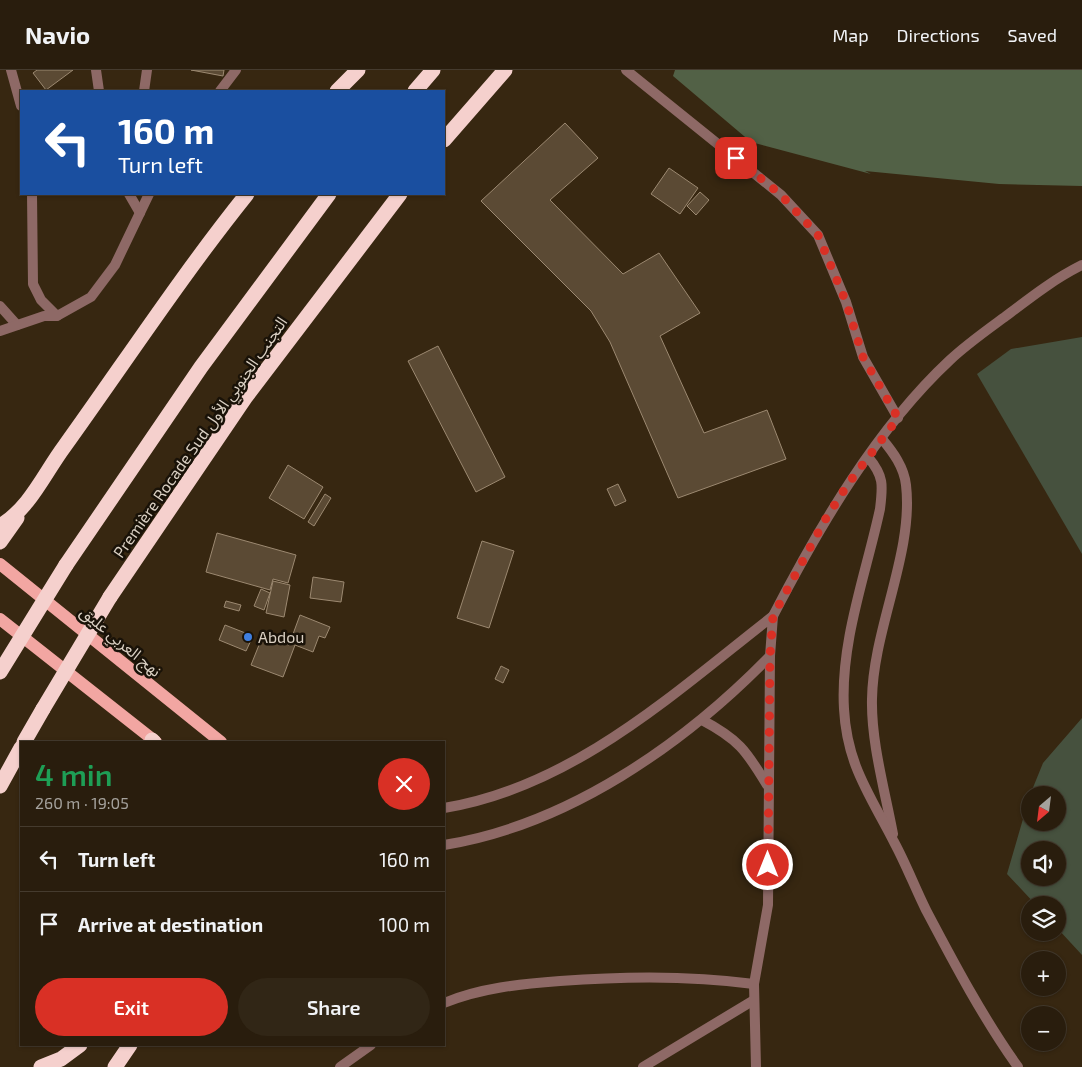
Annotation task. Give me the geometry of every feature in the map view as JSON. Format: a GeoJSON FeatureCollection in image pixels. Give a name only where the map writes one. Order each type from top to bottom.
{"type":"FeatureCollection","features":[{"type":"Feature","properties":{"kind":"highway"},"geometry":{"type":"LineString","coordinates":[[338,90],[358,70]]}},
{"type":"Feature","properties":{"kind":"highway"},"geometry":{"type":"LineString","coordinates":[[416,90],[433,70]]}},
{"type":"Feature","properties":{"kind":"highway"},"geometry":{"type":"LineString","coordinates":[[445,139],[505,70]]}},
{"type":"Feature","properties":{"kind":"highway"},"geometry":{"type":"LineString","coordinates":[[0,542],[62,449],[192,265],[246,195]]}},
{"type":"Feature","properties":{"kind":"highway"},"geometry":{"type":"LineString","coordinates":[[0,672],[66,565],[201,366],[328,195]]}},
{"type":"Feature","properties":{"kind":"highway","name":"Première Rocade Sud التجنب الجنوبي الأول"},"geometry":{"type":"LineString","coordinates":[[25,741],[110,597],[245,398],[399,195]]}},
{"type":"Feature","properties":{"kind":"highway"},"geometry":{"type":"LineString","coordinates":[[0,526],[23,508]]}},
{"type":"Feature","properties":{"kind":"highway"},"geometry":{"type":"LineString","coordinates":[[0,786],[20,750]]}},
{"type":"Feature","properties":{"kind":"highway"},"geometry":{"type":"LineString","coordinates":[[41,1067],[61,1059],[79,1046]]}},
{"type":"Feature","properties":{"kind":"highway"},"geometry":{"type":"LineString","coordinates":[[115,1067],[129,1046]]}},
{"type":"Feature","properties":{"kind":"main road","name":"نهج العربي عليق"},"geometry":{"type":"LineString","coordinates":[[0,564],[220,741]]}},
{"type":"Feature","properties":{"kind":"main road"},"geometry":{"type":"LineString","coordinates":[[0,619],[153,741]]}},
{"type":"Feature","properties":{"kind":"street"},"geometry":{"type":"LineString","coordinates":[[11,70],[20,102]]}},
{"type":"Feature","properties":{"kind":"street"},"geometry":{"type":"LineString","coordinates":[[96,70],[99,90]]}},
{"type":"Feature","properties":{"kind":"street"},"geometry":{"type":"LineString","coordinates":[[144,90],[147,70]]}},
{"type":"Feature","properties":{"kind":"street"},"geometry":{"type":"LineString","coordinates":[[221,90],[236,70]]}},
{"type":"Feature","properties":{"kind":"street"},"geometry":{"type":"LineString","coordinates":[[626,70],[781,195],[818,235],[846,302],[863,357],[898,418]]}},
{"type":"Feature","properties":{"kind":"street"},"geometry":{"type":"LineString","coordinates":[[32,195],[33,284],[40,300],[57,316]]}},
{"type":"Feature","properties":{"kind":"street"},"geometry":{"type":"LineString","coordinates":[[130,195],[140,213]]}},
{"type":"Feature","properties":{"kind":"street"},"geometry":{"type":"LineString","coordinates":[[1,330],[44,316],[57,316],[86,302],[98,290],[115,265],[149,195]]}},
{"type":"Feature","properties":{"kind":"street"},"geometry":{"type":"LineString","coordinates":[[756,1067],[754,984],[768,905],[770,656],[773,616],[808,548],[868,457],[913,398],[970,342],[1042,288],[1082,265]]}},
{"type":"Feature","properties":{"kind":"street"},"geometry":{"type":"LineString","coordinates":[[0,306],[17,325]]}},
{"type":"Feature","properties":{"kind":"street"},"geometry":{"type":"LineString","coordinates":[[882,439],[900,465],[907,494],[903,536],[879,639],[872,700],[876,738],[894,842]]}},
{"type":"Feature","properties":{"kind":"street"},"geometry":{"type":"LineString","coordinates":[[868,457],[880,474],[882,496],[846,663],[844,710],[848,741],[868,797],[894,842],[927,911],[991,1026],[1018,1067]]}},
{"type":"Feature","properties":{"kind":"street"},"geometry":{"type":"LineString","coordinates":[[445,808],[488,797],[564,767],[606,742],[694,680],[773,616]]}},
{"type":"Feature","properties":{"kind":"street"},"geometry":{"type":"LineString","coordinates":[[445,845],[492,833],[564,807],[644,762],[702,720],[770,656]]}},
{"type":"Feature","properties":{"kind":"street"},"geometry":{"type":"LineString","coordinates":[[702,720],[737,741],[748,753],[768,786]]}},
{"type":"Feature","properties":{"kind":"street"},"geometry":{"type":"LineString","coordinates":[[445,1003],[484,990],[522,984],[618,977],[686,978],[754,984]]}},
{"type":"Feature","properties":{"kind":"street"},"geometry":{"type":"LineString","coordinates":[[643,1067],[754,1000]]}},
{"type":"Feature","properties":{"kind":"street"},"geometry":{"type":"LineString","coordinates":[[340,1067],[370,1046]]}},
{"type":"Feature","properties":{"kind":"green space"},"geometry":{"type":"Polygon","coordinates":[[[675,70],[1082,70],[1082,186],[999,184],[865,171],[871,174],[751,142],[673,76],[675,70]]]}},
{"type":"Feature","properties":{"kind":"green space"},"geometry":{"type":"Polygon","coordinates":[[[1082,337],[1082,554],[977,374],[1011,349],[1082,337]]]}},
{"type":"Feature","properties":{"kind":"green space"},"geometry":{"type":"Polygon","coordinates":[[[1082,718],[1082,955],[1066,938],[1066,896],[1028,896],[1007,874],[1021,826],[1021,831],[1066,831],[1066,786],[1034,786],[1043,763],[1082,718]]]}},
{"type":"Feature","properties":{"kind":"building"},"geometry":{"type":"Polygon","coordinates":[[[37,70],[73,70],[46,90],[33,73],[37,70]]]}},
{"type":"Feature","properties":{"kind":"building"},"geometry":{"type":"Polygon","coordinates":[[[191,70],[224,70],[223,76],[191,70]]]}},
{"type":"Feature","properties":{"kind":"building"},"geometry":{"type":"Polygon","coordinates":[[[565,123],[598,158],[550,200],[623,274],[659,253],[700,313],[660,336],[704,433],[767,410],[786,459],[678,498],[610,342],[591,311],[481,201],[565,123]]]}},
{"type":"Feature","properties":{"kind":"building"},"geometry":{"type":"Polygon","coordinates":[[[669,168],[698,188],[680,214],[651,194],[669,168]]]}},
{"type":"Feature","properties":{"kind":"building"},"geometry":{"type":"Polygon","coordinates":[[[700,192],[709,200],[696,215],[687,206],[700,192]]]}},
{"type":"Feature","properties":{"kind":"building"},"geometry":{"type":"Polygon","coordinates":[[[438,346],[505,477],[476,492],[408,361],[438,346]]]}},
{"type":"Feature","properties":{"kind":"building"},"geometry":{"type":"Polygon","coordinates":[[[288,465],[323,487],[304,519],[269,498],[288,465]]]}},
{"type":"Feature","properties":{"kind":"building"},"geometry":{"type":"Polygon","coordinates":[[[618,484],[626,501],[615,506],[607,489],[618,484]]]}},
{"type":"Feature","properties":{"kind":"building"},"geometry":{"type":"Polygon","coordinates":[[[325,494],[331,498],[314,526],[308,522],[325,494]]]}},
{"type":"Feature","properties":{"kind":"building"},"geometry":{"type":"Polygon","coordinates":[[[217,533],[296,555],[288,583],[273,579],[270,590],[206,572],[217,533]]]}},
{"type":"Feature","properties":{"kind":"building"},"geometry":{"type":"Polygon","coordinates":[[[482,541],[514,551],[489,628],[457,618],[482,541]]]}},
{"type":"Feature","properties":{"kind":"building"},"geometry":{"type":"Polygon","coordinates":[[[313,577],[344,582],[341,602],[310,598],[313,577]]]}},
{"type":"Feature","properties":{"kind":"building"},"geometry":{"type":"Polygon","coordinates":[[[273,581],[290,585],[284,617],[266,613],[273,581]]]}},
{"type":"Feature","properties":{"kind":"building"},"geometry":{"type":"Polygon","coordinates":[[[261,589],[270,593],[264,610],[254,606],[261,589]]]}},
{"type":"Feature","properties":{"kind":"building"},"geometry":{"type":"Polygon","coordinates":[[[226,601],[241,605],[239,611],[224,607],[226,601]]]}},
{"type":"Feature","properties":{"kind":"building"},"geometry":{"type":"Polygon","coordinates":[[[300,615],[330,627],[325,638],[319,636],[313,652],[295,645],[283,677],[251,665],[263,635],[289,645],[300,615]]]}},
{"type":"Feature","properties":{"kind":"building"},"geometry":{"type":"Polygon","coordinates":[[[225,625],[253,636],[246,651],[219,640],[225,625]]]}},
{"type":"Feature","properties":{"kind":"building"},"geometry":{"type":"Polygon","coordinates":[[[501,666],[509,670],[503,683],[495,679],[501,666]]]}},
{"type":"Feature","properties":{"kind":"place","name":"Abdou"},"geometry":{"type":"Point","coordinates":[248,637]}},
{"type":"Feature","properties":{"kind":"route"},"geometry":{"type":"LineString","coordinates":[[736,158],[781,195],[818,235],[846,302],[863,357],[898,418],[848,484],[825,520],[808,548],[773,616],[770,641],[768,865]]}}]}
